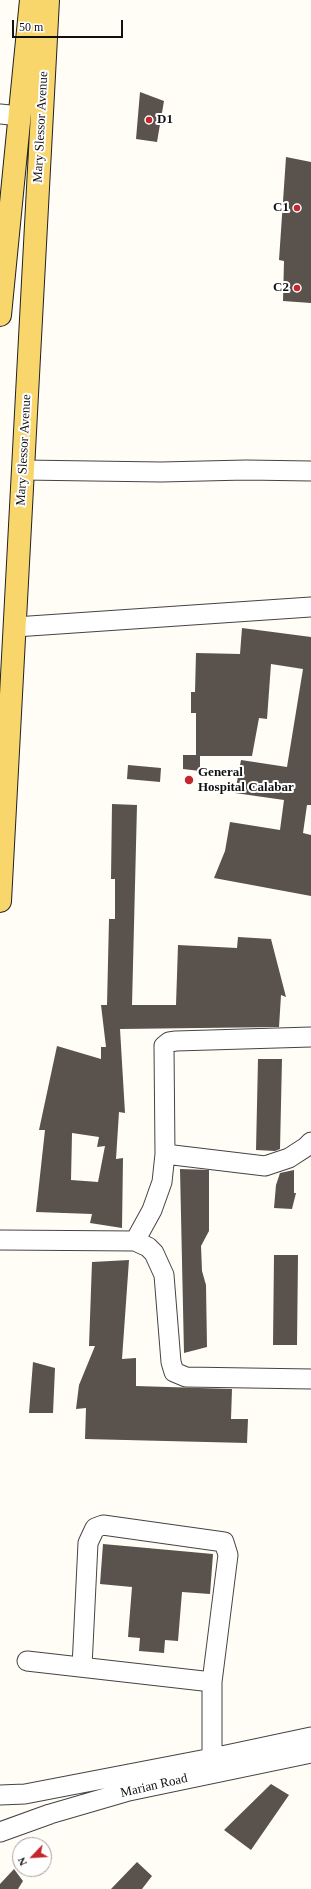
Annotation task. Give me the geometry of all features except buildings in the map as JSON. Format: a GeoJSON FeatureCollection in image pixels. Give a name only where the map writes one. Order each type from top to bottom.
{"type":"FeatureCollection","features":[{"type":"Feature","properties":{"kind":"main road","name":"Mary Slessor Avenue"},"geometry":{"type":"LineString","coordinates":[[0,315],[10,115],[31,0]]}},
{"type":"Feature","properties":{"kind":"main road","name":"Mary Slessor Avenue"},"geometry":{"type":"LineString","coordinates":[[0,901],[48,0]]}},
{"type":"Feature","properties":{"kind":"street"},"geometry":{"type":"LineString","coordinates":[[23,470],[161,472],[246,470],[311,471]]}},
{"type":"Feature","properties":{"kind":"street"},"geometry":{"type":"LineString","coordinates":[[15,627],[311,607]]}},
{"type":"Feature","properties":{"kind":"street"},"geometry":{"type":"LineString","coordinates":[[135,1241],[152,1210],[162,1182],[164,1154],[164,1046],[169,1042],[311,1037]]}},
{"type":"Feature","properties":{"kind":"street"},"geometry":{"type":"LineString","coordinates":[[164,1154],[265,1166],[289,1158],[311,1142]]}},
{"type":"Feature","properties":{"kind":"street"},"geometry":{"type":"LineString","coordinates":[[0,1240],[135,1241],[148,1247],[154,1253],[164,1275],[171,1362],[174,1372],[186,1377],[311,1379]]}},
{"type":"Feature","properties":{"kind":"street"},"geometry":{"type":"LineString","coordinates":[[82,1668],[88,1543],[96,1528],[103,1524],[224,1542],[228,1555],[212,1682],[212,1758]]}},
{"type":"Feature","properties":{"kind":"street"},"geometry":{"type":"LineString","coordinates":[[27,1661],[212,1682]]}},
{"type":"Feature","properties":{"kind":"street"},"geometry":{"type":"LineString","coordinates":[[0,1795],[25,1794],[212,1758],[311,1737]]}},
{"type":"Feature","properties":{"kind":"street","name":"Marian Road"},"geometry":{"type":"LineString","coordinates":[[0,1832],[50,1814],[129,1791],[311,1753]]}},
{"type":"Feature","properties":{"kind":"place","name":"D1"},"geometry":{"type":"Point","coordinates":[149,120]}},
{"type":"Feature","properties":{"kind":"place","name":"C1"},"geometry":{"type":"Point","coordinates":[297,208]}},
{"type":"Feature","properties":{"kind":"place","name":"C2"},"geometry":{"type":"Point","coordinates":[297,288]}},
{"type":"Feature","properties":{"kind":"place","name":"General Hospital Calabar"},"geometry":{"type":"Point","coordinates":[189,780]}}]}
